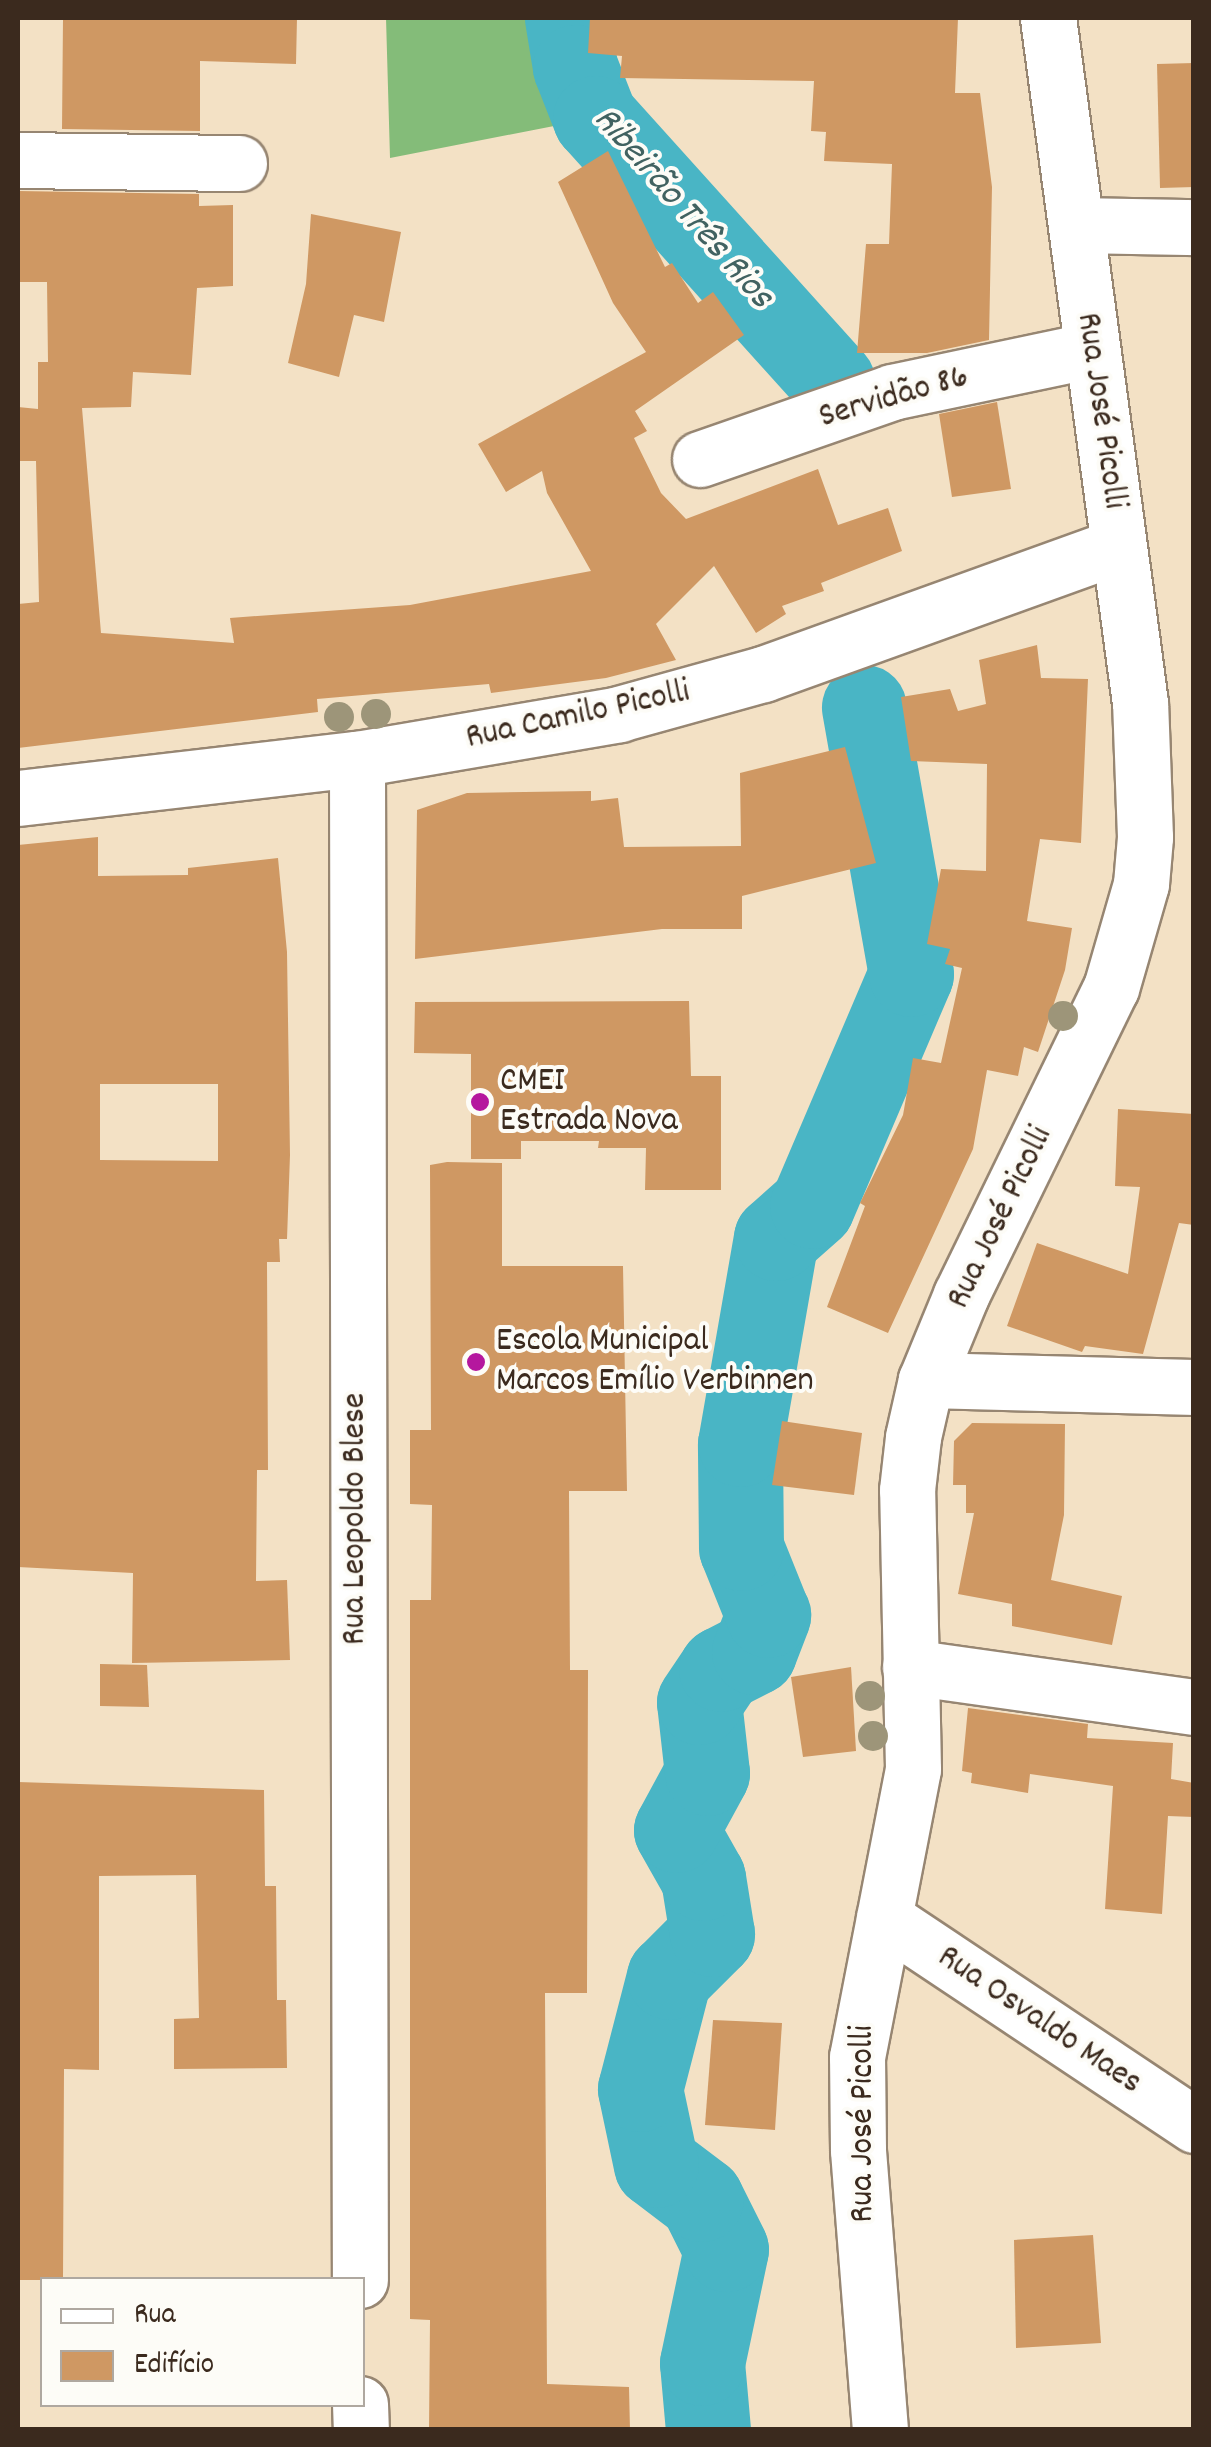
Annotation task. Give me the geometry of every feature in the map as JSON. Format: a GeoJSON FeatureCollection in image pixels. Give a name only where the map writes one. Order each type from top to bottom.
{"type":"FeatureCollection","features":[{"type":"Feature","properties":{"kind":"street","name":"Rua José Picolli"},"geometry":{"type":"LineString","coordinates":[[880,2430],[859,2168],[857,2057],[908,1810],[907,1490],[926,1380],[994,1225],[1086,1050],[1130,931],[1141,884],[1147,770],[1048,18]]}},
{"type":"Feature","properties":{"kind":"street"},"geometry":{"type":"LineString","coordinates":[[18,160],[239,163]]}},
{"type":"Feature","properties":{"kind":"street"},"geometry":{"type":"LineString","coordinates":[[1077,224],[1194,227]]}},
{"type":"Feature","properties":{"kind":"street","name":"Servidão 86"},"geometry":{"type":"LineString","coordinates":[[700,459],[892,392],[1091,350]]}},
{"type":"Feature","properties":{"kind":"street","name":"Rua Camilo Picolli"},"geometry":{"type":"LineString","coordinates":[[18,798],[356,759],[619,714],[691,694],[1118,546]]}},
{"type":"Feature","properties":{"kind":"street","name":"Rua Leopoldo Blese"},"geometry":{"type":"LineString","coordinates":[[356,759],[360,2277]]}},
{"type":"Feature","properties":{"kind":"street"},"geometry":{"type":"LineString","coordinates":[[926,1380],[1194,1387]]}},
{"type":"Feature","properties":{"kind":"street"},"geometry":{"type":"LineString","coordinates":[[910,1666],[1194,1707]]}},
{"type":"Feature","properties":{"kind":"street","name":"Rua Osvaldo Maes"},"geometry":{"type":"LineString","coordinates":[[884,1918],[1194,2125]]}},
{"type":"Feature","properties":{"kind":"green space"},"geometry":{"type":"Polygon","coordinates":[[[386,18],[567,18],[575,67],[595,118],[390,158],[386,18]]]}},
{"type":"Feature","properties":{"kind":"building"},"geometry":{"type":"Polygon","coordinates":[[[63,18],[297,18],[296,64],[200,61],[200,131],[62,129],[63,18]]]}},
{"type":"Feature","properties":{"kind":"building"},"geometry":{"type":"Polygon","coordinates":[[[590,18],[958,18],[955,93],[980,93],[992,187],[989,340],[927,353],[857,353],[866,244],[889,244],[892,164],[824,161],[826,132],[811,131],[814,81],[620,78],[622,56],[588,53],[590,18]]]}},
{"type":"Feature","properties":{"kind":"building"},"geometry":{"type":"Polygon","coordinates":[[[1194,63],[1194,187],[1160,188],[1157,64],[1194,63]]]}},
{"type":"Feature","properties":{"kind":"building"},"geometry":{"type":"Polygon","coordinates":[[[608,151],[665,267],[672,263],[698,303],[713,292],[744,335],[635,411],[647,431],[634,438],[661,493],[686,519],[818,469],[838,525],[888,508],[902,551],[821,583],[824,591],[782,606],[786,614],[756,633],[714,566],[656,624],[676,660],[606,678],[491,693],[489,684],[317,699],[318,712],[18,748],[18,604],[39,602],[36,461],[18,461],[18,407],[38,409],[38,362],[48,362],[47,282],[18,282],[18,191],[199,194],[199,206],[233,205],[233,286],[197,288],[191,375],[133,372],[131,407],[82,408],[101,633],[234,643],[230,618],[410,605],[591,571],[547,493],[542,471],[506,492],[478,444],[646,352],[613,303],[558,182],[608,151]]]}},
{"type":"Feature","properties":{"kind":"building"},"geometry":{"type":"Polygon","coordinates":[[[311,214],[401,232],[384,322],[354,315],[339,377],[288,363],[306,284],[311,214]]]}},
{"type":"Feature","properties":{"kind":"building"},"geometry":{"type":"Polygon","coordinates":[[[997,402],[1011,489],[952,497],[939,414],[997,402]]]}},
{"type":"Feature","properties":{"kind":"building"},"geometry":{"type":"Polygon","coordinates":[[[1037,645],[1041,678],[1088,679],[1081,843],[1040,839],[1027,921],[1072,928],[1065,970],[1038,1052],[1024,1047],[1018,1076],[987,1070],[973,1149],[888,1333],[827,1307],[865,1206],[860,1203],[903,1115],[913,1058],[941,1063],[962,968],[945,964],[950,949],[927,944],[941,869],[986,871],[987,764],[911,761],[901,697],[950,689],[958,711],[986,704],[979,660],[1037,645]]]}},
{"type":"Feature","properties":{"kind":"building"},"geometry":{"type":"Polygon","coordinates":[[[845,747],[876,863],[742,896],[742,929],[662,929],[415,959],[417,810],[467,793],[591,791],[591,801],[618,798],[624,847],[741,846],[740,773],[845,747]]]}},
{"type":"Feature","properties":{"kind":"building"},"geometry":{"type":"Polygon","coordinates":[[[98,837],[98,876],[188,875],[188,868],[278,858],[287,952],[290,1155],[287,1239],[279,1239],[280,1262],[267,1262],[268,1470],[257,1470],[256,1581],[287,1580],[290,1660],[132,1663],[133,1573],[18,1567],[18,845],[98,837]],[[100,1084],[100,1160],[218,1161],[218,1084],[100,1084]]]}},
{"type":"Feature","properties":{"kind":"building"},"geometry":{"type":"Polygon","coordinates":[[[689,1001],[691,1076],[721,1076],[721,1190],[645,1190],[646,1148],[598,1148],[599,1141],[521,1141],[521,1159],[471,1159],[471,1054],[414,1053],[415,1002],[689,1001]]]}},
{"type":"Feature","properties":{"kind":"building"},"geometry":{"type":"Polygon","coordinates":[[[1118,1109],[1194,1114],[1194,1225],[1179,1223],[1143,1354],[1085,1346],[1082,1352],[1007,1326],[1037,1243],[1128,1274],[1140,1187],[1115,1186],[1118,1109]]]}},
{"type":"Feature","properties":{"kind":"building"},"geometry":{"type":"Polygon","coordinates":[[[502,1163],[502,1266],[623,1266],[627,1491],[569,1491],[570,1670],[588,1670],[587,1993],[545,1993],[547,2384],[629,2387],[630,2430],[429,2430],[430,2320],[410,2319],[410,1600],[431,1600],[432,1505],[410,1504],[410,1430],[431,1430],[430,1165],[502,1163]]]}},
{"type":"Feature","properties":{"kind":"building"},"geometry":{"type":"Polygon","coordinates":[[[782,1421],[862,1433],[854,1495],[772,1485],[782,1421]]]}},
{"type":"Feature","properties":{"kind":"building"},"geometry":{"type":"Polygon","coordinates":[[[972,1423],[1065,1424],[1064,1515],[1051,1580],[1122,1596],[1112,1645],[1012,1626],[1012,1604],[958,1594],[974,1513],[966,1513],[966,1485],[953,1485],[954,1441],[972,1423]]]}},
{"type":"Feature","properties":{"kind":"building"},"geometry":{"type":"Polygon","coordinates":[[[100,1664],[147,1665],[149,1707],[100,1706],[100,1664]]]}},
{"type":"Feature","properties":{"kind":"building"},"geometry":{"type":"Polygon","coordinates":[[[851,1667],[856,1751],[803,1757],[791,1677],[851,1667]]]}},
{"type":"Feature","properties":{"kind":"building"},"geometry":{"type":"Polygon","coordinates":[[[968,1708],[1088,1724],[1087,1738],[1173,1743],[1171,1779],[1194,1783],[1194,1817],[1168,1816],[1162,1914],[1105,1909],[1113,1786],[1030,1774],[1028,1793],[971,1783],[972,1773],[962,1771],[968,1708]]]}},
{"type":"Feature","properties":{"kind":"building"},"geometry":{"type":"Polygon","coordinates":[[[18,1782],[264,1790],[265,1886],[276,1886],[277,2000],[286,2000],[287,2068],[174,2069],[174,2019],[199,2018],[196,1875],[99,1876],[99,2070],[64,2069],[63,2277],[18,2280],[18,1782]]]}},
{"type":"Feature","properties":{"kind":"building"},"geometry":{"type":"Polygon","coordinates":[[[713,2020],[782,2023],[775,2130],[705,2125],[713,2020]]]}},
{"type":"Feature","properties":{"kind":"building"},"geometry":{"type":"Polygon","coordinates":[[[1093,2235],[1101,2343],[1016,2348],[1014,2240],[1093,2235]]]}},
{"type":"Feature","properties":{"kind":"waterway","name":"Ribeirão Três Rios"},"geometry":{"type":"LineString","coordinates":[[567,18],[575,67],[595,118],[833,382]]}},
{"type":"Feature","properties":{"kind":"waterway","name":"Ribeirão Três Rios"},"geometry":{"type":"LineString","coordinates":[[708,2430],[702,2363],[726,2249],[701,2199],[656,2165],[640,2089],[669,1977],[712,1934],[703,1878],[676,1830],[707,1773],[699,1702],[721,1669],[754,1652],[768,1615],[741,1548],[740,1444],[776,1238],[812,1206],[911,974],[864,707]]}},
{"type":"Feature","properties":{"kind":"place","name":"CMEI Estrada Nova"},"geometry":{"type":"Point","coordinates":[480,1102]}},
{"type":"Feature","properties":{"kind":"place","name":"Escola Municipal Marcos Emílio Verbinnen"},"geometry":{"type":"Point","coordinates":[476,1362]}}]}
